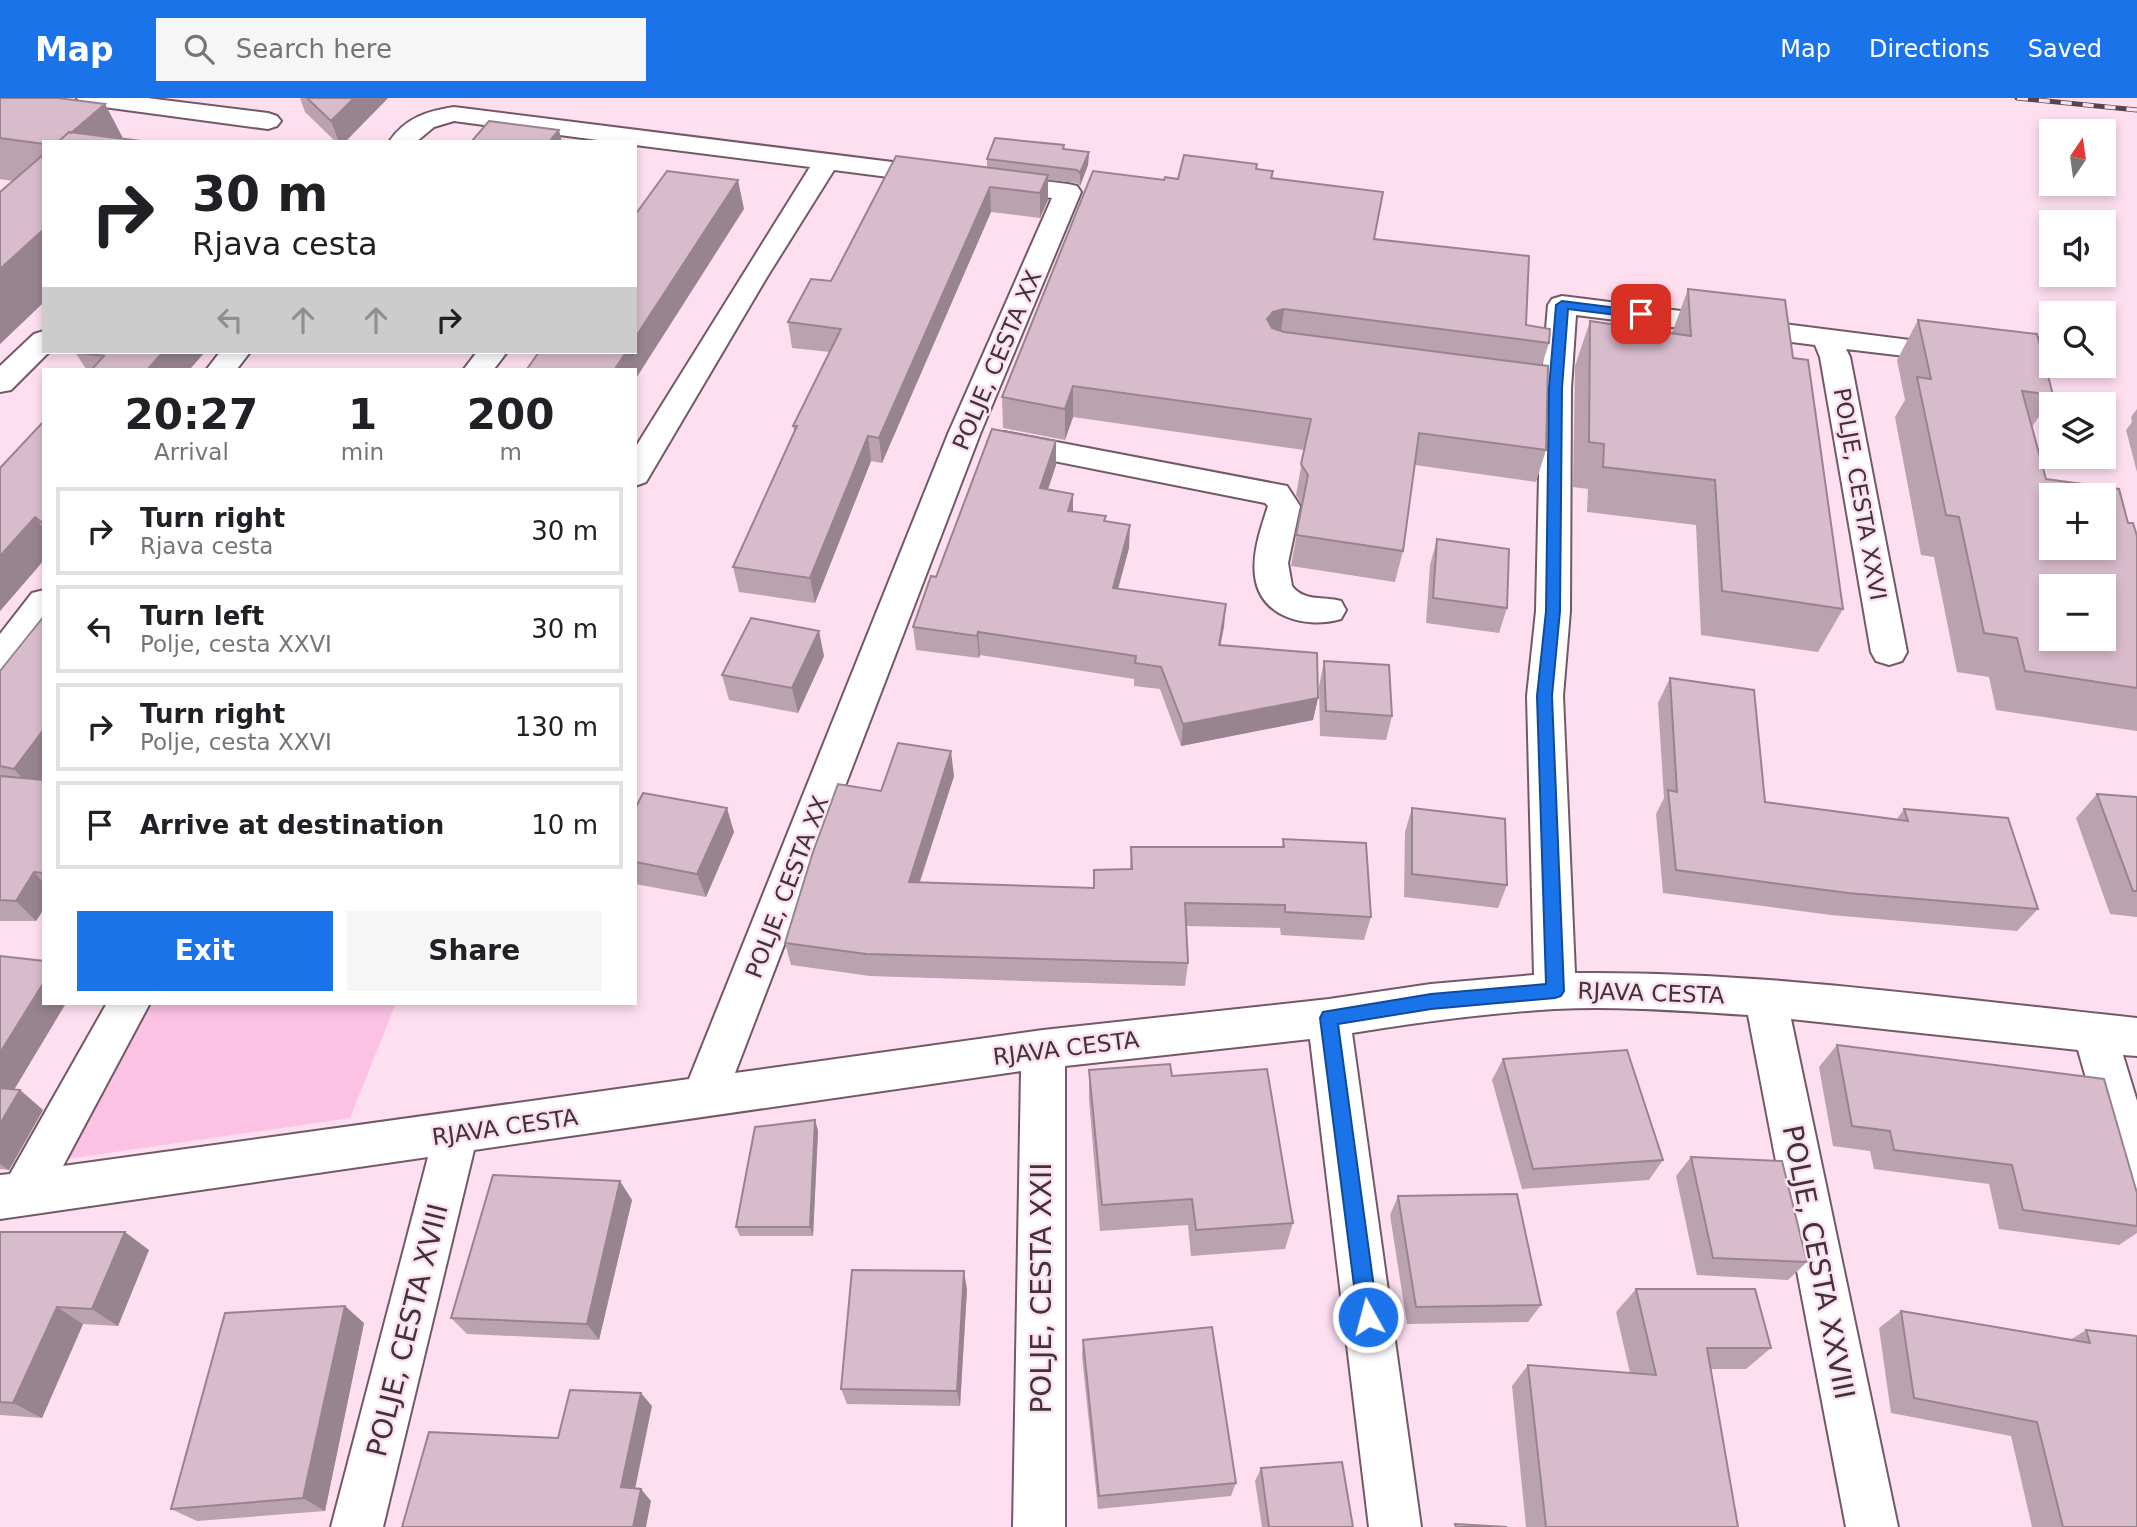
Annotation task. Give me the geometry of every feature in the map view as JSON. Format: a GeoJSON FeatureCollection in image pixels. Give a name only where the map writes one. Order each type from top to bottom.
{"type":"FeatureCollection","features":[{"type":"Feature","properties":{"kind":"street"},"geometry":{"type":"LineString","coordinates":[[89,98],[268,121],[248,140]]}},
{"type":"Feature","properties":{"kind":"street"},"geometry":{"type":"LineString","coordinates":[[404,140],[425,120],[454,114],[606,140]]}},
{"type":"Feature","properties":{"kind":"street"},"geometry":{"type":"LineString","coordinates":[[637,472],[753,277],[827,160],[641,146]]}},
{"type":"Feature","properties":{"kind":"street","name":"POLJE, CESTA XX"},"geometry":{"type":"LineString","coordinates":[[703,1099],[964,434],[1068,192],[827,160]]}},
{"type":"Feature","properties":{"kind":"street"},"geometry":{"type":"LineString","coordinates":[[1555,991],[1545,696],[1553,611],[1542,386],[1562,305],[1964,354]]}},
{"type":"Feature","properties":{"kind":"street","name":"POLJE, CESTA XXVI"},"geometry":{"type":"LineString","coordinates":[[1826,337],[1835,357],[1889,652]]}},
{"type":"Feature","properties":{"kind":"street"},"geometry":{"type":"LineString","coordinates":[[0,383],[42,342]]}},
{"type":"Feature","properties":{"kind":"street"},"geometry":{"type":"LineString","coordinates":[[223,368],[233,354]]}},
{"type":"Feature","properties":{"kind":"street"},"geometry":{"type":"LineString","coordinates":[[964,434],[1276,494],[1284,506],[1271,559],[1272,583],[1285,603],[1300,609],[1329,610]]}},
{"type":"Feature","properties":{"kind":"street"},"geometry":{"type":"LineString","coordinates":[[0,659],[42,605]]}},
{"type":"Feature","properties":{"kind":"street","name":"RJAVA CESTA"},"geometry":{"type":"LineString","coordinates":[[13,1194],[456,1134],[1043,1049],[1329,1018],[1431,1002],[1555,991],[1652,990],[1766,998],[2116,1035]]}},
{"type":"Feature","properties":{"kind":"street","name":"POLJE, CESTA XXVIII"},"geometry":{"type":"LineString","coordinates":[[1766,998],[1872,1527]]}},
{"type":"Feature","properties":{"kind":"street"},"geometry":{"type":"LineString","coordinates":[[13,1194],[128,1005]]}},
{"type":"Feature","properties":{"kind":"street"},"geometry":{"type":"LineString","coordinates":[[1329,1018],[1395,1527]]}},
{"type":"Feature","properties":{"kind":"street"},"geometry":{"type":"LineString","coordinates":[[2116,1035],[2137,1176]]}},
{"type":"Feature","properties":{"kind":"street","name":"POLJE, CESTA XXII"},"geometry":{"type":"LineString","coordinates":[[1039,1527],[1043,1049]]}},
{"type":"Feature","properties":{"kind":"street","name":"POLJE, CESTA XVIII"},"geometry":{"type":"LineString","coordinates":[[356,1527],[456,1134]]}},
{"type":"Feature","properties":{"kind":"shaded area"},"geometry":{"type":"Polygon","coordinates":[[[147,1005],[395,1005],[350,1118],[67,1159],[147,1005]]]}},
{"type":"Feature","properties":{"kind":"building"},"geometry":{"type":"Polygon","coordinates":[[[0,98],[58,98],[105,104],[60,140],[42,140],[42,144],[0,138],[0,98]]]}},
{"type":"Feature","properties":{"kind":"building"},"geometry":{"type":"Polygon","coordinates":[[[307,98],[354,98],[331,121],[307,98]]]}},
{"type":"Feature","properties":{"kind":"building"},"geometry":{"type":"Polygon","coordinates":[[[489,121],[559,130],[551,140],[473,140],[489,121]]]}},
{"type":"Feature","properties":{"kind":"building"},"geometry":{"type":"Polygon","coordinates":[[[69,132],[133,140],[60,140],[69,132]]]}},
{"type":"Feature","properties":{"kind":"building"},"geometry":{"type":"Polygon","coordinates":[[[995,138],[1064,145],[1063,149],[1089,152],[1080,173],[1077,170],[987,159],[995,138]]]}},
{"type":"Feature","properties":{"kind":"building"},"geometry":{"type":"Polygon","coordinates":[[[1184,155],[1257,164],[1256,169],[1273,171],[1271,178],[1383,192],[1374,239],[1529,256],[1526,325],[1550,329],[1549,343],[1284,309],[1273,312],[1267,319],[1272,328],[1284,332],[1548,366],[1546,450],[1419,433],[1403,551],[1296,535],[1308,475],[1301,464],[1311,419],[1073,386],[1065,409],[1002,397],[1093,171],[1164,180],[1165,177],[1178,179],[1184,155]]]}},
{"type":"Feature","properties":{"kind":"building"},"geometry":{"type":"Polygon","coordinates":[[[42,156],[42,231],[0,269],[0,192],[42,156]]]}},
{"type":"Feature","properties":{"kind":"building"},"geometry":{"type":"Polygon","coordinates":[[[896,156],[1048,175],[1040,193],[990,187],[879,438],[868,436],[810,578],[733,567],[797,426],[793,426],[841,329],[788,322],[811,279],[831,281],[896,156]]]}},
{"type":"Feature","properties":{"kind":"building"},"geometry":{"type":"Polygon","coordinates":[[[667,171],[738,180],[637,335],[637,212],[667,171]]]}},
{"type":"Feature","properties":{"kind":"building"},"geometry":{"type":"Polygon","coordinates":[[[1688,289],[1785,300],[1793,358],[1808,360],[1843,609],[1722,591],[1715,480],[1603,467],[1604,444],[1589,442],[1590,321],[1691,336],[1688,289]]]}},
{"type":"Feature","properties":{"kind":"building"},"geometry":{"type":"Polygon","coordinates":[[[1918,320],[2037,334],[2039,378],[2049,378],[2052,392],[2022,391],[2039,453],[2039,469],[2043,469],[2046,479],[2075,483],[2039,483],[2039,560],[2116,560],[2116,489],[2119,489],[2128,523],[2133,523],[2137,536],[2137,688],[2025,671],[2017,638],[1984,633],[1959,517],[1946,515],[1917,377],[1931,379],[1918,320]]]}},
{"type":"Feature","properties":{"kind":"building"},"geometry":{"type":"Polygon","coordinates":[[[90,354],[161,354],[149,368],[93,368],[104,356],[90,354]]]}},
{"type":"Feature","properties":{"kind":"building"},"geometry":{"type":"Polygon","coordinates":[[[538,354],[625,354],[616,368],[528,368],[538,354]]]}},
{"type":"Feature","properties":{"kind":"building"},"geometry":{"type":"Polygon","coordinates":[[[42,423],[42,522],[35,517],[0,556],[0,468],[42,423]]]}},
{"type":"Feature","properties":{"kind":"building"},"geometry":{"type":"Polygon","coordinates":[[[992,429],[1056,441],[1040,488],[1073,494],[1068,511],[1106,516],[1104,521],[1130,525],[1113,588],[1226,604],[1219,645],[1317,653],[1318,698],[1183,724],[1161,667],[1135,663],[1136,656],[978,632],[977,636],[913,627],[931,576],[936,577],[992,429]]]}},
{"type":"Feature","properties":{"kind":"building"},"geometry":{"type":"Polygon","coordinates":[[[1437,539],[1509,549],[1507,608],[1433,598],[1437,539]]]}},
{"type":"Feature","properties":{"kind":"building"},"geometry":{"type":"Polygon","coordinates":[[[42,618],[42,732],[14,769],[0,766],[0,671],[42,618]]]}},
{"type":"Feature","properties":{"kind":"building"},"geometry":{"type":"Polygon","coordinates":[[[751,618],[819,631],[792,688],[722,675],[751,618]]]}},
{"type":"Feature","properties":{"kind":"building"},"geometry":{"type":"Polygon","coordinates":[[[1324,661],[1389,665],[1392,716],[1326,711],[1324,661]]]}},
{"type":"Feature","properties":{"kind":"building"},"geometry":{"type":"Polygon","coordinates":[[[1670,678],[1754,690],[1765,802],[1908,821],[1904,809],[2008,818],[2038,909],[1848,893],[1676,870],[1668,790],[1677,792],[1670,678]]]}},
{"type":"Feature","properties":{"kind":"building"},"geometry":{"type":"Polygon","coordinates":[[[898,743],[951,751],[909,882],[1094,888],[1094,870],[1132,869],[1131,847],[1284,847],[1283,839],[1366,843],[1371,917],[1285,912],[1285,905],[1185,903],[1188,963],[866,954],[785,943],[813,852],[838,784],[881,791],[898,743]]]}},
{"type":"Feature","properties":{"kind":"building"},"geometry":{"type":"Polygon","coordinates":[[[0,776],[42,780],[42,873],[34,872],[16,901],[0,900],[0,776]]]}},
{"type":"Feature","properties":{"kind":"building"},"geometry":{"type":"Polygon","coordinates":[[[643,793],[727,808],[697,874],[637,862],[637,805],[643,793]]]}},
{"type":"Feature","properties":{"kind":"building"},"geometry":{"type":"Polygon","coordinates":[[[2097,794],[2137,797],[2137,891],[2133,891],[2097,794]]]}},
{"type":"Feature","properties":{"kind":"building"},"geometry":{"type":"Polygon","coordinates":[[[1412,808],[1505,819],[1507,885],[1412,874],[1412,808]]]}},
{"type":"Feature","properties":{"kind":"building"},"geometry":{"type":"Polygon","coordinates":[[[0,956],[42,961],[42,985],[0,1053],[0,956]]]}},
{"type":"Feature","properties":{"kind":"building"},"geometry":{"type":"Polygon","coordinates":[[[1837,1045],[2104,1079],[2137,1193],[2137,1226],[2023,1210],[2012,1165],[1894,1150],[1890,1131],[1852,1126],[1837,1045]]]}},
{"type":"Feature","properties":{"kind":"building"},"geometry":{"type":"Polygon","coordinates":[[[1627,1050],[1663,1160],[1533,1169],[1503,1059],[1627,1050]]]}},
{"type":"Feature","properties":{"kind":"building"},"geometry":{"type":"Polygon","coordinates":[[[1170,1064],[1172,1076],[1267,1069],[1293,1223],[1196,1230],[1192,1199],[1102,1205],[1089,1070],[1170,1064]]]}},
{"type":"Feature","properties":{"kind":"building"},"geometry":{"type":"Polygon","coordinates":[[[0,1088],[20,1090],[0,1124],[0,1088]]]}},
{"type":"Feature","properties":{"kind":"building"},"geometry":{"type":"Polygon","coordinates":[[[815,1120],[810,1227],[736,1227],[755,1127],[815,1120]]]}},
{"type":"Feature","properties":{"kind":"building"},"geometry":{"type":"Polygon","coordinates":[[[1691,1157],[1782,1161],[1807,1262],[1713,1258],[1691,1157]]]}},
{"type":"Feature","properties":{"kind":"building"},"geometry":{"type":"Polygon","coordinates":[[[493,1175],[620,1181],[587,1324],[451,1318],[493,1175]]]}},
{"type":"Feature","properties":{"kind":"building"},"geometry":{"type":"Polygon","coordinates":[[[1517,1194],[1541,1305],[1416,1307],[1398,1196],[1517,1194]]]}},
{"type":"Feature","properties":{"kind":"building"},"geometry":{"type":"Polygon","coordinates":[[[0,1232],[125,1232],[92,1309],[57,1307],[13,1403],[0,1402],[0,1232]]]}},
{"type":"Feature","properties":{"kind":"building"},"geometry":{"type":"Polygon","coordinates":[[[852,1270],[964,1271],[957,1391],[841,1389],[852,1270]]]}},
{"type":"Feature","properties":{"kind":"building"},"geometry":{"type":"Polygon","coordinates":[[[1636,1289],[1755,1289],[1771,1348],[1707,1348],[1738,1527],[1546,1527],[1528,1365],[1656,1375],[1636,1289]]]}},
{"type":"Feature","properties":{"kind":"building"},"geometry":{"type":"Polygon","coordinates":[[[345,1306],[303,1498],[171,1509],[225,1313],[345,1306]]]}},
{"type":"Feature","properties":{"kind":"building"},"geometry":{"type":"Polygon","coordinates":[[[1901,1311],[2090,1343],[2086,1330],[2137,1336],[2137,1527],[2063,1527],[2037,1422],[1914,1398],[1901,1311]]]}},
{"type":"Feature","properties":{"kind":"building"},"geometry":{"type":"Polygon","coordinates":[[[1212,1327],[1236,1483],[1099,1496],[1083,1340],[1212,1327]]]}},
{"type":"Feature","properties":{"kind":"building"},"geometry":{"type":"Polygon","coordinates":[[[570,1390],[641,1393],[621,1487],[641,1489],[633,1527],[402,1527],[429,1432],[558,1438],[570,1390]]]}},
{"type":"Feature","properties":{"kind":"building"},"geometry":{"type":"Polygon","coordinates":[[[1342,1462],[1353,1527],[1269,1527],[1261,1468],[1342,1462]]]}},
{"type":"Feature","properties":{"kind":"building"},"geometry":{"type":"Polygon","coordinates":[[[1455,1524],[1507,1527],[1456,1527],[1455,1524]]]}},
{"type":"Feature","properties":{"kind":"railway"},"geometry":{"type":"LineString","coordinates":[[2017,98],[2137,110]]}},
{"type":"Feature","properties":{"kind":"route"},"geometry":{"type":"LineString","coordinates":[[1368,1317],[1329,1018],[1431,1002],[1555,991],[1545,696],[1553,611],[1556,388],[1562,305],[1641,314]]}}]}
